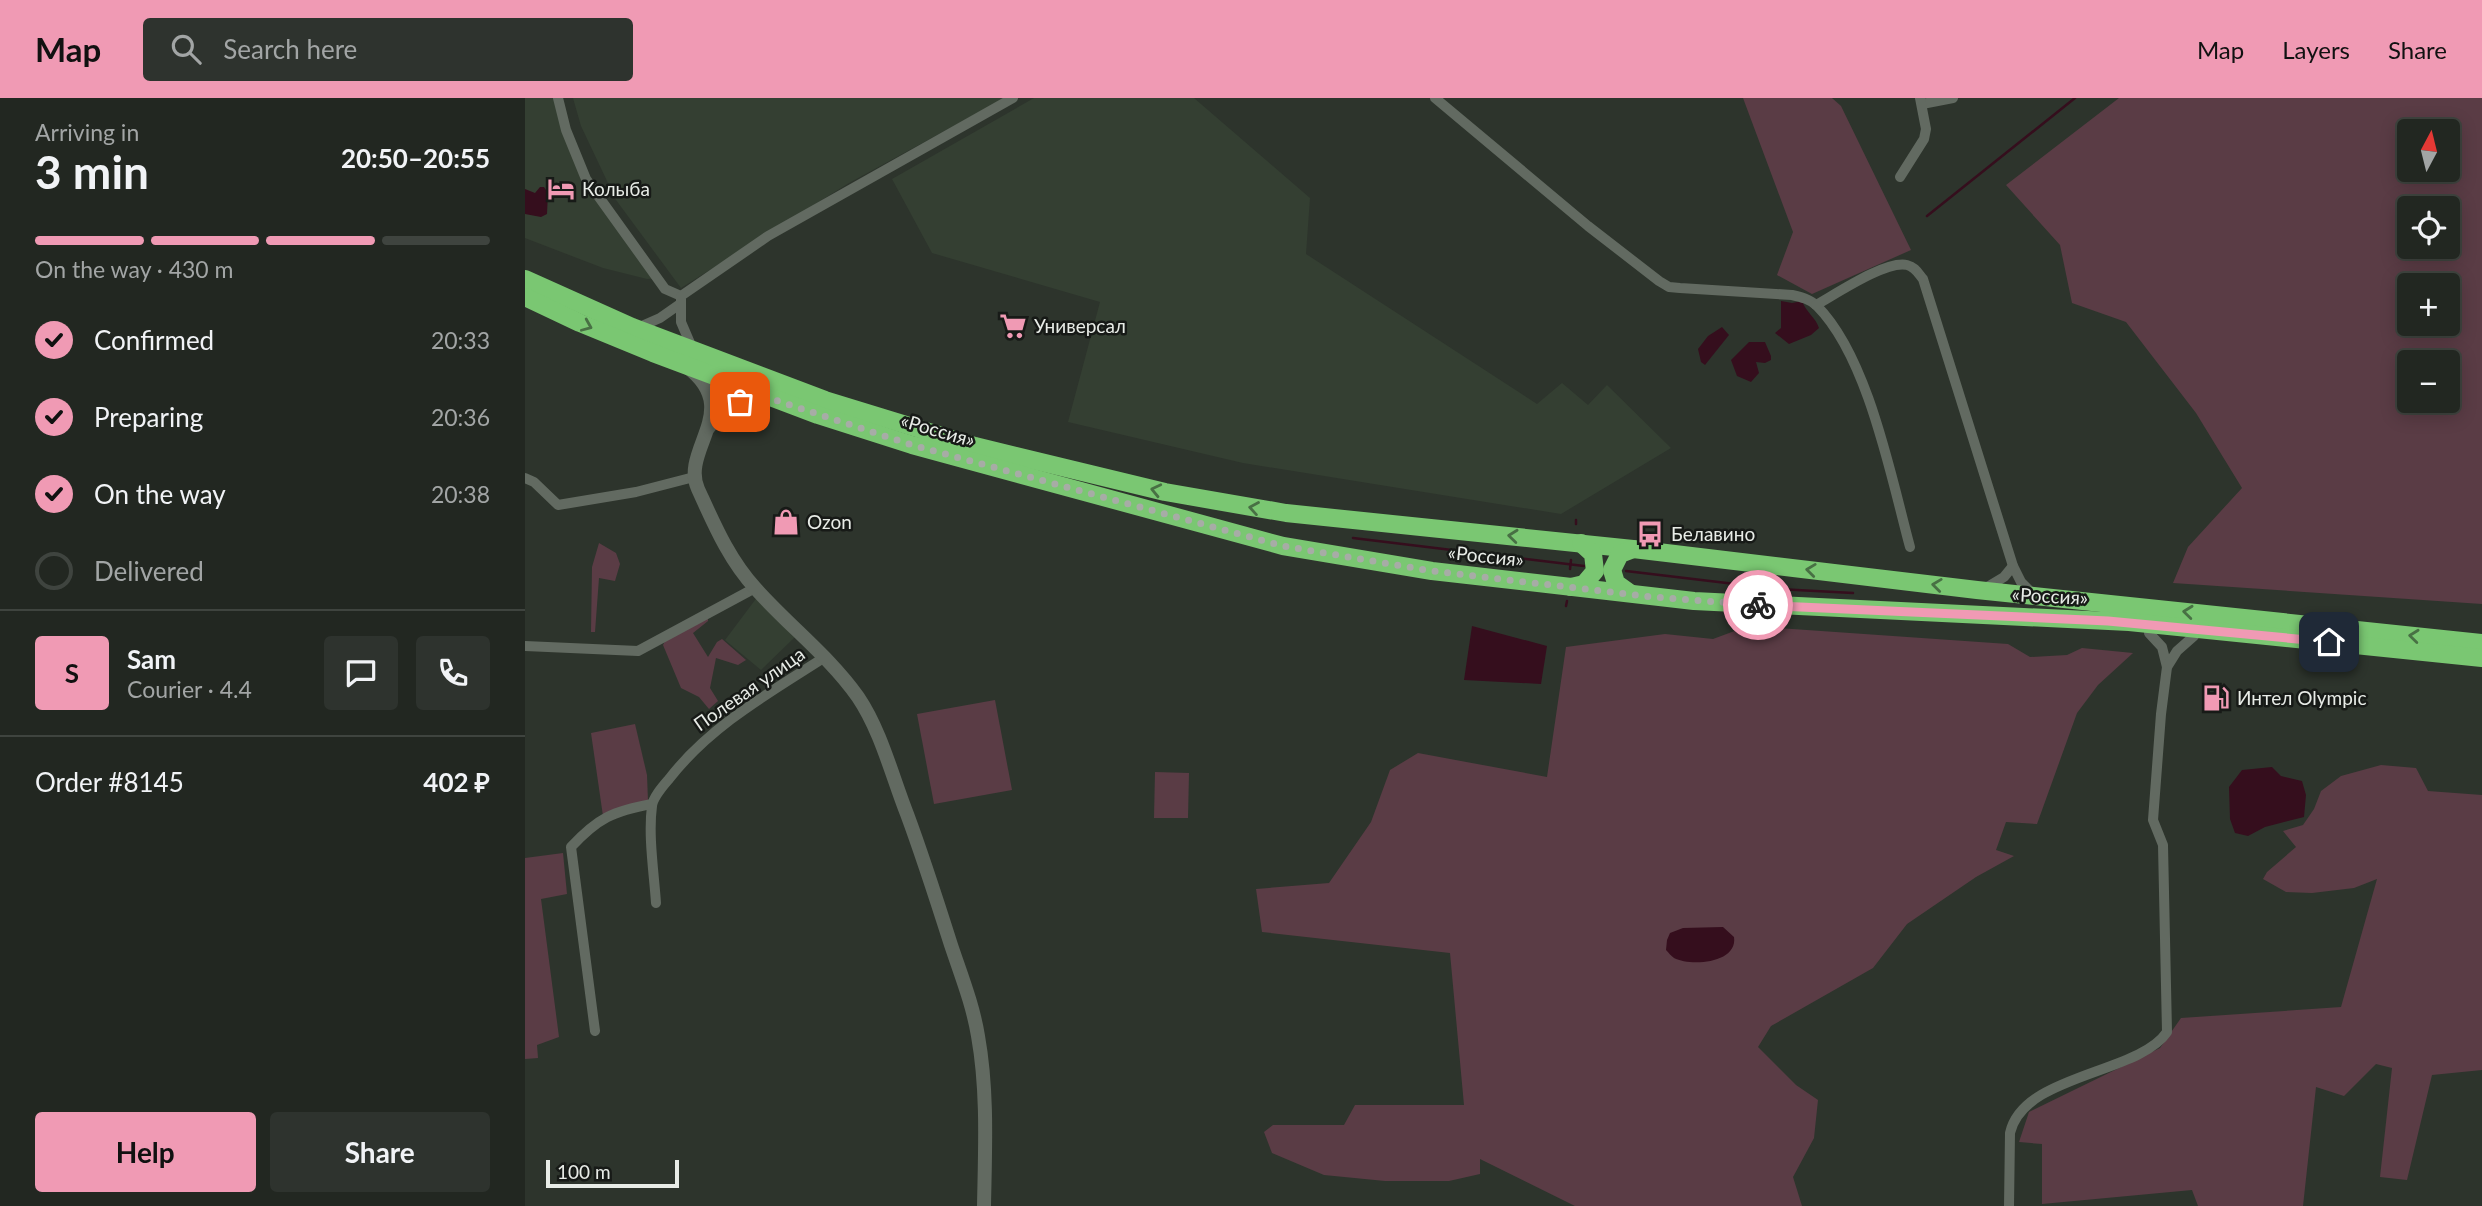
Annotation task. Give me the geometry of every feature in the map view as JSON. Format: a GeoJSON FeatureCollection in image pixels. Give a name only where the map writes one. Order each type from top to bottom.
{"type":"FeatureCollection","features":[{"type":"Feature","properties":{"kind":"highway","name":"«Россия»"},"geometry":{"type":"LineString","coordinates":[[525,279],[697,353],[813,396],[999,452],[1165,492],[1286,513],[1581,543],[2038,597],[2482,643]]}},
{"type":"Feature","properties":{"kind":"highway"},"geometry":{"type":"LineString","coordinates":[[555,293],[589,302],[827,394],[977,439],[999,452]]}},
{"type":"Feature","properties":{"kind":"highway","name":"«Россия»"},"geometry":{"type":"LineString","coordinates":[[525,297],[580,323],[778,401],[912,445],[1283,546],[1432,571],[1633,594],[1777,606],[2129,622],[2482,658]]}},
{"type":"Feature","properties":{"kind":"highway"},"geometry":{"type":"LineString","coordinates":[[1571,587],[1584,584],[1595,571],[1593,554],[1581,543]]}},
{"type":"Feature","properties":{"kind":"highway"},"geometry":{"type":"LineString","coordinates":[[1633,549],[1618,557],[1612,570],[1618,586],[1633,594]]}},
{"type":"Feature","properties":{"kind":"highway"},"geometry":{"type":"LineString","coordinates":[[1968,613],[1989,622],[2194,636],[2233,632]]}},
{"type":"Feature","properties":{"kind":"street"},"geometry":{"type":"LineString","coordinates":[[558,98],[566,130],[586,178],[665,289],[680,300],[683,327],[690,343]]}},
{"type":"Feature","properties":{"kind":"street"},"geometry":{"type":"LineString","coordinates":[[644,324],[660,318],[680,300],[768,236],[1013,98]]}},
{"type":"Feature","properties":{"kind":"street"},"geometry":{"type":"LineString","coordinates":[[1435,98],[1588,226],[1669,287],[1792,295],[1808,299],[1816,305],[1842,340],[1862,382],[1910,547]]}},
{"type":"Feature","properties":{"kind":"street"},"geometry":{"type":"LineString","coordinates":[[1900,177],[1924,139],[1926,129],[1921,101],[1954,98]]}},
{"type":"Feature","properties":{"kind":"street"},"geometry":{"type":"LineString","coordinates":[[1816,305],[1876,271],[1903,264],[1914,268],[1923,279],[2013,566],[2024,586],[2038,597]]}},
{"type":"Feature","properties":{"kind":"street"},"geometry":{"type":"LineString","coordinates":[[679,363],[693,373],[705,389],[711,408],[709,428],[695,464],[694,477],[729,553],[755,588],[825,657],[860,700],[875,729],[918,843],[971,1004],[982,1066],[984,1206]]}},
{"type":"Feature","properties":{"kind":"street"},"geometry":{"type":"LineString","coordinates":[[709,428],[722,412],[740,402],[761,398],[778,401]]}},
{"type":"Feature","properties":{"kind":"street"},"geometry":{"type":"LineString","coordinates":[[525,478],[534,482],[558,505],[636,492],[694,477]]}},
{"type":"Feature","properties":{"kind":"street"},"geometry":{"type":"LineString","coordinates":[[1977,590],[2000,580],[2013,566]]}},
{"type":"Feature","properties":{"kind":"street"},"geometry":{"type":"LineString","coordinates":[[525,646],[638,650],[755,588]]}},
{"type":"Feature","properties":{"kind":"street"},"geometry":{"type":"LineString","coordinates":[[2009,1206],[2010,1133],[2013,1121],[2021,1109],[2082,1075],[2155,1045],[2167,1032],[2163,845],[2153,820],[2167,667],[2162,647],[2149,632]]}},
{"type":"Feature","properties":{"kind":"street"},"geometry":{"type":"LineString","coordinates":[[2167,667],[2177,651],[2194,636]]}},
{"type":"Feature","properties":{"kind":"street","name":"Полевая улица"},"geometry":{"type":"LineString","coordinates":[[652,803],[688,754],[744,709],[825,657]]}},
{"type":"Feature","properties":{"kind":"street"},"geometry":{"type":"LineString","coordinates":[[595,1031],[571,847],[591,826],[623,809],[652,803],[656,903]]}},
{"type":"Feature","properties":{"kind":"shaded area","name":"Колыба"},"geometry":{"type":"Polygon","coordinates":[[[525,98],[558,98],[589,175],[660,278],[647,279],[603,268],[525,238],[525,98]]]}},
{"type":"Feature","properties":{"kind":"shaded area"},"geometry":{"type":"Polygon","coordinates":[[[573,98],[1005,98],[849,183],[681,288],[616,200],[581,126],[573,98]]]}},
{"type":"Feature","properties":{"kind":"shaded area"},"geometry":{"type":"Polygon","coordinates":[[[1034,98],[1194,98],[1310,198],[1306,254],[1537,404],[1562,383],[1588,405],[1607,385],[1671,448],[1561,514],[1243,463],[1068,422],[1100,302],[932,253],[892,179],[1034,98]]]}},
{"type":"Feature","properties":{"kind":"shaded area"},"geometry":{"type":"Polygon","coordinates":[[[1743,98],[1832,98],[1841,106],[1911,250],[1812,294],[1777,275],[1793,232],[1743,98]]]}},
{"type":"Feature","properties":{"kind":"shaded area"},"geometry":{"type":"Polygon","coordinates":[[[2119,98],[2482,98],[2482,604],[2173,583],[2188,547],[2242,488],[2196,413],[2126,322],[2072,303],[2060,245],[2006,185],[2119,98]]]}},
{"type":"Feature","properties":{"kind":"shaded area"},"geometry":{"type":"Polygon","coordinates":[[[540,187],[544,187],[548,193],[547,214],[541,217],[525,214],[525,189],[535,193],[540,187]]]}},
{"type":"Feature","properties":{"kind":"shaded area"},"geometry":{"type":"Polygon","coordinates":[[[1781,301],[1802,301],[1819,328],[1811,335],[1789,344],[1775,333],[1781,328],[1781,301]]]}},
{"type":"Feature","properties":{"kind":"shaded area"},"geometry":{"type":"Polygon","coordinates":[[[1722,327],[1729,335],[1705,365],[1701,362],[1698,349],[1708,336],[1722,327]]]}},
{"type":"Feature","properties":{"kind":"shaded area"},"geometry":{"type":"Polygon","coordinates":[[[1749,342],[1765,342],[1771,356],[1771,360],[1765,363],[1756,362],[1759,373],[1751,382],[1737,376],[1731,360],[1749,342]]]}},
{"type":"Feature","properties":{"kind":"shaded area"},"geometry":{"type":"Polygon","coordinates":[[[599,543],[616,553],[620,564],[615,581],[599,578],[595,632],[591,632],[592,567],[599,543]]]}},
{"type":"Feature","properties":{"kind":"shaded area"},"geometry":{"type":"Polygon","coordinates":[[[758,596],[796,636],[761,670],[725,640],[758,596]]]}},
{"type":"Feature","properties":{"kind":"shaded area"},"geometry":{"type":"Polygon","coordinates":[[[708,617],[708,621],[693,633],[708,657],[717,642],[722,639],[746,660],[738,665],[716,658],[710,688],[718,701],[709,709],[699,697],[681,688],[663,645],[666,639],[708,617]]]}},
{"type":"Feature","properties":{"kind":"shaded area"},"geometry":{"type":"Polygon","coordinates":[[[1472,626],[1547,646],[1541,684],[1464,680],[1472,626]]]}},
{"type":"Feature","properties":{"kind":"shaded area"},"geometry":{"type":"Polygon","coordinates":[[[1748,626],[2008,644],[2030,657],[2067,655],[2082,648],[2133,653],[2098,685],[2077,713],[2037,824],[2006,822],[1996,850],[2014,856],[1976,877],[1907,924],[1873,968],[1771,1026],[1758,1047],[1796,1085],[1818,1100],[1814,1138],[1793,1177],[1802,1206],[1575,1206],[1480,1159],[1480,1174],[1449,1181],[1385,1181],[1324,1175],[1272,1153],[1264,1132],[1273,1125],[1344,1125],[1355,1105],[1464,1105],[1450,953],[1262,932],[1256,889],[1329,883],[1371,822],[1390,770],[1418,753],[1547,777],[1566,647],[1665,634],[1713,639],[1748,626]]]}},
{"type":"Feature","properties":{"kind":"shaded area"},"geometry":{"type":"Polygon","coordinates":[[[995,700],[1012,790],[934,804],[917,714],[995,700]]]}},
{"type":"Feature","properties":{"kind":"shaded area"},"geometry":{"type":"Polygon","coordinates":[[[635,724],[647,775],[648,801],[603,816],[591,733],[635,724]]]}},
{"type":"Feature","properties":{"kind":"shaded area"},"geometry":{"type":"Polygon","coordinates":[[[2381,765],[2416,768],[2428,791],[2482,795],[2482,1070],[2432,1075],[2407,1180],[2380,1177],[2392,1068],[2376,1064],[2344,1096],[2316,1087],[2303,1206],[2198,1206],[2192,1190],[2042,1204],[2042,1144],[2019,1142],[2029,1112],[2160,1048],[2181,1018],[2341,1007],[2377,879],[2354,888],[2312,893],[2286,892],[2263,879],[2267,872],[2296,847],[2283,831],[2303,825],[2314,809],[2321,791],[2341,776],[2381,765]]]}},
{"type":"Feature","properties":{"kind":"shaded area"},"geometry":{"type":"Polygon","coordinates":[[[2272,767],[2281,776],[2302,781],[2306,795],[2304,817],[2265,827],[2248,836],[2235,833],[2230,819],[2229,787],[2242,770],[2272,767]]]}},
{"type":"Feature","properties":{"kind":"shaded area"},"geometry":{"type":"Polygon","coordinates":[[[1155,772],[1189,773],[1188,818],[1154,818],[1155,772]]]}},
{"type":"Feature","properties":{"kind":"shaded area"},"geometry":{"type":"Polygon","coordinates":[[[563,853],[567,894],[541,899],[559,1037],[537,1045],[538,1058],[525,1059],[525,858],[563,853]]]}},
{"type":"Feature","properties":{"kind":"shaded area"},"geometry":{"type":"Polygon","coordinates":[[[1723,927],[1734,937],[1733,946],[1729,953],[1712,961],[1682,961],[1666,950],[1670,933],[1683,928],[1723,927]]]}},
{"type":"Feature","properties":{"kind":"waterway"},"geometry":{"type":"LineString","coordinates":[[1927,216],[2075,98]]}},
{"type":"Feature","properties":{"kind":"waterway"},"geometry":{"type":"LineString","coordinates":[[1353,538],[1584,566]]}},
{"type":"Feature","properties":{"kind":"waterway"},"geometry":{"type":"LineString","coordinates":[[1570,569],[1571,560]]}},
{"type":"Feature","properties":{"kind":"waterway"},"geometry":{"type":"LineString","coordinates":[[1626,571],[1777,589],[1853,593]]}},
{"type":"Feature","properties":{"kind":"waterway"},"geometry":{"type":"LineString","coordinates":[[1566,606],[1567,601]]}},
{"type":"Feature","properties":{"kind":"way so far"},"geometry":{"type":"LineString","coordinates":[[740,402],[764,398],[775,400],[912,445],[1283,546],[1432,571],[1653,597],[1758,605]]}},
{"type":"Feature","properties":{"kind":"place","name":"Колыба"},"geometry":{"type":"Point","coordinates":[561,189]}},
{"type":"Feature","properties":{"kind":"place","name":"Универсал"},"geometry":{"type":"Point","coordinates":[1013,326]}},
{"type":"Feature","properties":{"kind":"place","name":"Ozon"},"geometry":{"type":"Point","coordinates":[786,522]}},
{"type":"Feature","properties":{"kind":"place","name":"Белавино"},"geometry":{"type":"Point","coordinates":[1650,534]}},
{"type":"Feature","properties":{"kind":"place","name":"Интел Olympic"},"geometry":{"type":"Point","coordinates":[2216,698]}},
{"type":"Feature","properties":{"kind":"route"},"geometry":{"type":"LineString","coordinates":[[1758,605],[2129,622],[2329,642]]}}]}
